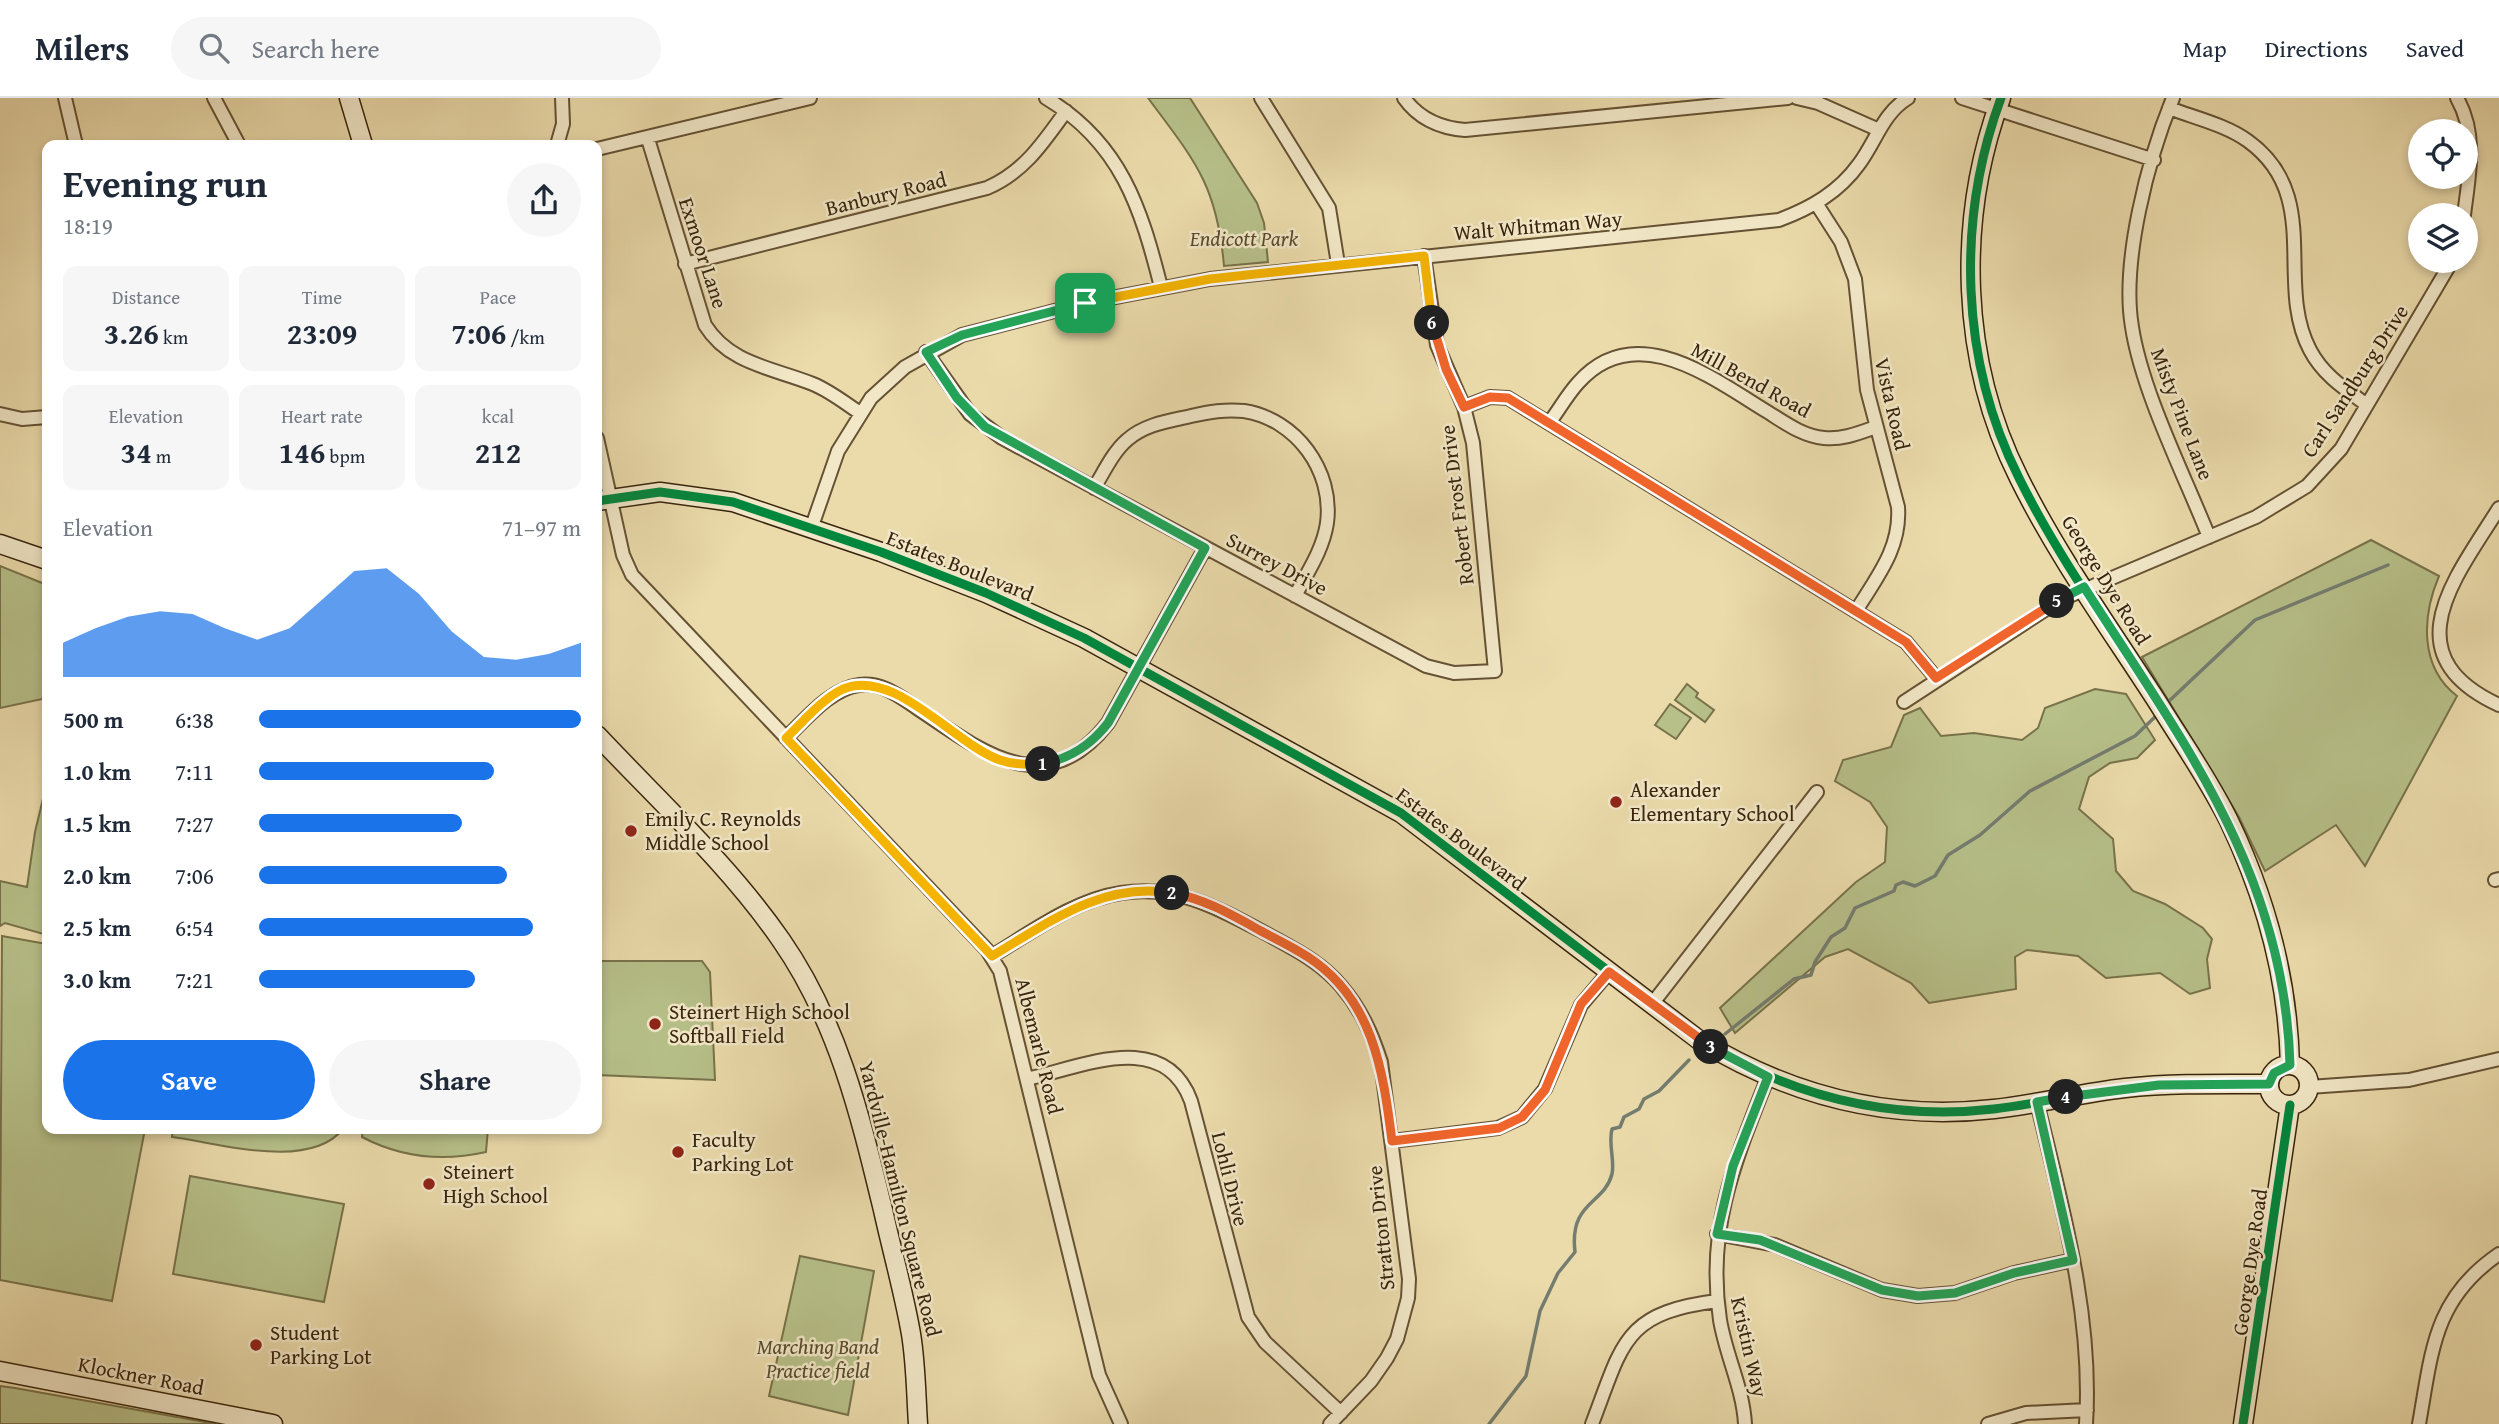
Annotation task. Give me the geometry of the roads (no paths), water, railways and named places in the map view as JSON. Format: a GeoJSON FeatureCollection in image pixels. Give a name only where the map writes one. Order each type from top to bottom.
{"type":"FeatureCollection","features":[{"type":"Feature","properties":{"kind":"street"},"geometry":{"type":"LineString","coordinates":[[65,98],[75,140]]}},
{"type":"Feature","properties":{"kind":"street"},"geometry":{"type":"LineString","coordinates":[[214,98],[236,140]]}},
{"type":"Feature","properties":{"kind":"street"},"geometry":{"type":"LineString","coordinates":[[349,98],[362,140]]}},
{"type":"Feature","properties":{"kind":"street"},"geometry":{"type":"LineString","coordinates":[[559,140],[563,124],[562,98]]}},
{"type":"Feature","properties":{"kind":"street"},"geometry":{"type":"LineString","coordinates":[[602,148],[810,98]]}},
{"type":"Feature","properties":{"kind":"street"},"geometry":{"type":"LineString","coordinates":[[1046,98],[1066,111],[1104,148],[1129,186],[1145,227],[1161,287]]}},
{"type":"Feature","properties":{"kind":"street"},"geometry":{"type":"LineString","coordinates":[[1261,98],[1329,208],[1338,264]]}},
{"type":"Feature","properties":{"kind":"street"},"geometry":{"type":"LineString","coordinates":[[1404,98],[1425,119],[1465,130],[1788,98]]}},
{"type":"Feature","properties":{"kind":"street"},"geometry":{"type":"LineString","coordinates":[[1797,98],[1818,103],[1879,131]]}},
{"type":"Feature","properties":{"kind":"street","name":"Walt Whitman Way"},"geometry":{"type":"LineString","coordinates":[[811,529],[838,451],[860,413],[888,381],[926,352],[962,335],[1023,318],[1161,287],[1338,264],[1758,225],[1779,220],[1816,203],[1848,177],[1889,114],[1908,98]]}},
{"type":"Feature","properties":{"kind":"street"},"geometry":{"type":"LineString","coordinates":[[1962,98],[1999,104],[2154,160]]}},
{"type":"Feature","properties":{"kind":"street"},"geometry":{"type":"LineString","coordinates":[[2463,100],[2471,149],[2465,203]]}},
{"type":"Feature","properties":{"kind":"street"},"geometry":{"type":"LineString","coordinates":[[2171,103],[2234,132],[2249,142],[2274,167],[2293,212],[2299,316],[2309,348],[2327,375],[2367,405]]}},
{"type":"Feature","properties":{"kind":"street","name":"Misty Pine Lane"},"geometry":{"type":"LineString","coordinates":[[2171,103],[2132,245],[2129,272],[2132,327],[2144,375],[2209,537]]}},
{"type":"Feature","properties":{"kind":"street","name":"George Dye Road"},"geometry":{"type":"LineString","coordinates":[[1999,104],[1986,148],[1973,214],[1970,281],[1977,348],[1993,414],[2013,466],[2033,506],[2213,791],[2246,858],[2278,959],[2286,1000],[2290,1065]]}},
{"type":"Feature","properties":{"kind":"street","name":"Banbury Road"},"geometry":{"type":"LineString","coordinates":[[685,264],[987,188],[1010,176],[1029,160],[1066,111]]}},
{"type":"Feature","properties":{"kind":"street","name":"Exmoor Lane"},"geometry":{"type":"LineString","coordinates":[[648,139],[705,325],[722,347],[743,360],[815,385],[860,413]]}},
{"type":"Feature","properties":{"kind":"street","name":"Vista Road"},"geometry":{"type":"LineString","coordinates":[[1816,203],[1841,242],[1855,279],[1861,358],[1898,507],[1899,523],[1893,549],[1856,611]]}},
{"type":"Feature","properties":{"kind":"street","name":"Robert Frost Drive"},"geometry":{"type":"LineString","coordinates":[[1424,256],[1437,345],[1464,407],[1473,443],[1495,671]]}},
{"type":"Feature","properties":{"kind":"street","name":"Carl Sandburg Drive"},"geometry":{"type":"LineString","coordinates":[[1904,702],[1936,678],[2039,612],[2084,587],[2271,511],[2307,486],[2341,449],[2445,273]]}},
{"type":"Feature","properties":{"kind":"street","name":"Surrey Drive"},"geometry":{"type":"LineString","coordinates":[[926,352],[957,398],[985,427],[1426,666],[1454,673],[1495,671]]}},
{"type":"Feature","properties":{"kind":"street","name":"Mill Bend Road"},"geometry":{"type":"LineString","coordinates":[[1549,423],[1578,382],[1590,373],[1618,359],[1651,355],[1682,362],[1810,435],[1837,438],[1876,427]]}},
{"type":"Feature","properties":{"kind":"street"},"geometry":{"type":"LineString","coordinates":[[1464,407],[1499,396],[1508,398],[1906,642],[1936,678]]}},
{"type":"Feature","properties":{"kind":"street"},"geometry":{"type":"LineString","coordinates":[[1094,488],[1118,449],[1139,431],[1153,425],[1231,410],[1246,411],[1276,422],[1303,443],[1313,458],[1325,488],[1328,505],[1324,538],[1294,596]]}},
{"type":"Feature","properties":{"kind":"street"},"geometry":{"type":"LineString","coordinates":[[0,414],[22,419],[42,417]]}},
{"type":"Feature","properties":{"kind":"street","name":"Estates Boulevard"},"geometry":{"type":"LineString","coordinates":[[603,500],[660,492],[712,497],[811,529],[986,593],[1139,667],[1401,813],[1699,1040],[1768,1077],[1838,1100],[1898,1111],[1966,1112],[2159,1085],[2269,1084]]}},
{"type":"Feature","properties":{"kind":"street","name":"Albemarle Road"},"geometry":{"type":"LineString","coordinates":[[603,500],[632,575],[992,956],[1000,971],[1099,1375],[1121,1424]]}},
{"type":"Feature","properties":{"kind":"street"},"geometry":{"type":"LineString","coordinates":[[2499,508],[2448,590],[2440,618],[2442,647],[2455,675],[2476,694],[2499,705]]}},
{"type":"Feature","properties":{"kind":"street"},"geometry":{"type":"LineString","coordinates":[[0,544],[42,558]]}},
{"type":"Feature","properties":{"kind":"street"},"geometry":{"type":"LineString","coordinates":[[786,738],[834,694],[845,688],[869,684],[891,691],[992,756],[1014,763],[1043,764],[1074,754],[1099,735],[1205,548]]}},
{"type":"Feature","properties":{"kind":"street","name":"Yardville-Hamilton Square Road"},"geometry":{"type":"LineString","coordinates":[[602,740],[759,909],[821,1008],[841,1055],[861,1117],[908,1317],[915,1364],[918,1424]]}},
{"type":"Feature","properties":{"kind":"street"},"geometry":{"type":"LineString","coordinates":[[1651,1004],[1817,792]]}},
{"type":"Feature","properties":{"kind":"street","name":"Stratton Drive"},"geometry":{"type":"LineString","coordinates":[[992,956],[1079,905],[1101,897],[1142,891],[1165,892],[1215,906],[1308,957],[1325,970],[1354,1002],[1374,1041],[1381,1062],[1409,1279],[1408,1298],[1397,1339],[1387,1359],[1371,1381],[1330,1424]]}},
{"type":"Feature","properties":{"kind":"street"},"geometry":{"type":"LineString","coordinates":[[1392,1141],[1499,1128],[1522,1117],[1545,1090],[1581,1004],[1609,972]]}},
{"type":"Feature","properties":{"kind":"street","name":"Lohli Drive"},"geometry":{"type":"LineString","coordinates":[[1027,1079],[1139,1056],[1161,1063],[1180,1079],[1191,1101],[1248,1317],[1265,1342],[1340,1413]]}},
{"type":"Feature","properties":{"kind":"street"},"geometry":{"type":"LineString","coordinates":[[2309,1087],[2409,1080],[2499,1059]]}},
{"type":"Feature","properties":{"kind":"street"},"geometry":{"type":"LineString","coordinates":[[2290,1065],[2304,1072],[2309,1087],[2305,1097],[2290,1105],[2275,1099],[2269,1084],[2274,1073],[2290,1065]]}},
{"type":"Feature","properties":{"kind":"street","name":"Kristin Way"},"geometry":{"type":"LineString","coordinates":[[1745,1424],[1741,1392],[1722,1330],[1717,1301],[1717,1234],[1733,1166],[1768,1077]]}},
{"type":"Feature","properties":{"kind":"street"},"geometry":{"type":"LineString","coordinates":[[1988,1424],[2026,1413],[2087,1417],[2086,1350],[2073,1260],[2037,1102]]}},
{"type":"Feature","properties":{"kind":"street","name":"George Dye Road"},"geometry":{"type":"LineString","coordinates":[[2243,1424],[2290,1105]]}},
{"type":"Feature","properties":{"kind":"street"},"geometry":{"type":"LineString","coordinates":[[1717,1234],[1760,1240],[1882,1290],[1918,1296],[1955,1293],[2014,1273],[2073,1260]]}},
{"type":"Feature","properties":{"kind":"street"},"geometry":{"type":"LineString","coordinates":[[2419,1424],[2430,1360],[2440,1323],[2462,1286],[2499,1254]]}},
{"type":"Feature","properties":{"kind":"street"},"geometry":{"type":"LineString","coordinates":[[1592,1424],[1618,1355],[1639,1327],[1668,1310],[1717,1301]]}},
{"type":"Feature","properties":{"kind":"street","name":"Klockner Road"},"geometry":{"type":"LineString","coordinates":[[0,1371],[273,1424]]}},
{"type":"Feature","properties":{"kind":"waterway"},"geometry":{"type":"LineString","coordinates":[[2168,702],[2255,620],[2388,565]]}},
{"type":"Feature","properties":{"kind":"waterway"},"geometry":{"type":"LineString","coordinates":[[1725,1034],[1794,979],[1811,975],[1815,962],[1831,937],[1845,928],[1855,908],[1894,891],[1896,885],[1903,882],[1915,886],[1935,876],[1948,855],[1980,835],[2030,791],[2135,736],[2156,716]]}},
{"type":"Feature","properties":{"kind":"waterway"},"geometry":{"type":"LineString","coordinates":[[1489,1424],[1526,1376],[1540,1311],[1558,1273],[1575,1252],[1577,1223],[1582,1213],[1608,1184],[1613,1169],[1612,1129],[1620,1127],[1624,1117],[1639,1109],[1644,1099],[1659,1091],[1689,1060]]}},
{"type":"Feature","properties":{"kind":"place","name":"Alexander Elementary School"},"geometry":{"type":"Point","coordinates":[1616,802]}},
{"type":"Feature","properties":{"kind":"place","name":"Emily C. Reynolds Middle School"},"geometry":{"type":"Point","coordinates":[631,831]}},
{"type":"Feature","properties":{"kind":"place","name":"Steinert High School Softball Field"},"geometry":{"type":"Point","coordinates":[655,1024]}},
{"type":"Feature","properties":{"kind":"place","name":"Faculty Parking Lot"},"geometry":{"type":"Point","coordinates":[678,1152]}},
{"type":"Feature","properties":{"kind":"place","name":"Steinert High School"},"geometry":{"type":"Point","coordinates":[429,1184]}},
{"type":"Feature","properties":{"kind":"place","name":"Student Parking Lot"},"geometry":{"type":"Point","coordinates":[256,1345]}},
{"type":"Feature","properties":{"kind":"park label","name":"Endicott Park"},"geometry":{"type":"Point","coordinates":[1244,239]}},
{"type":"Feature","properties":{"kind":"park label","name":"Marching Band Practice field"},"geometry":{"type":"Point","coordinates":[818,1359]}}]}
